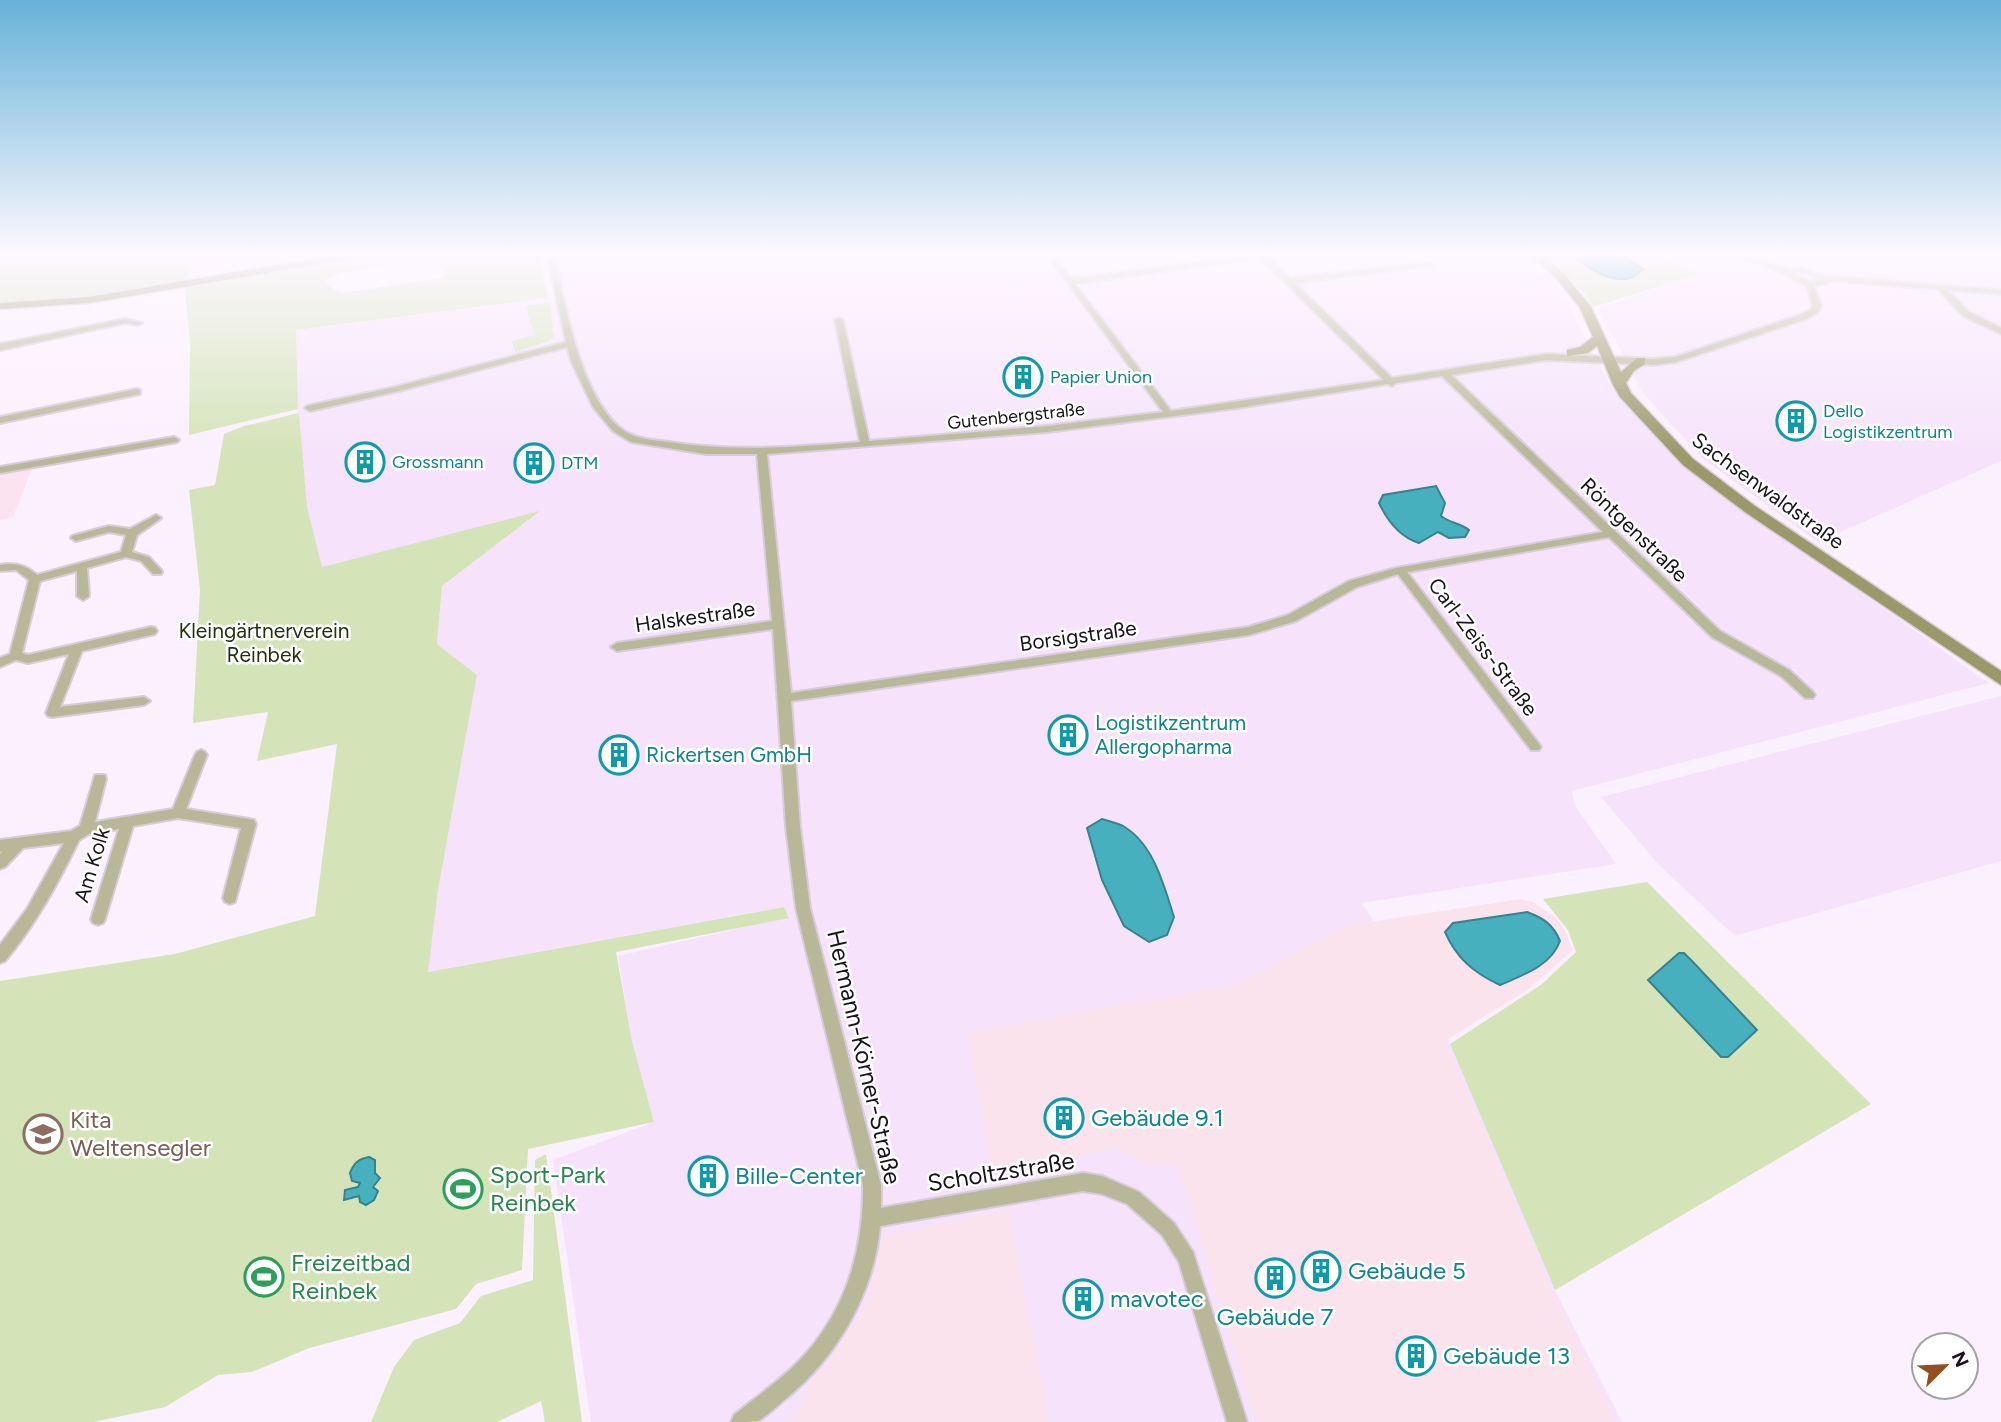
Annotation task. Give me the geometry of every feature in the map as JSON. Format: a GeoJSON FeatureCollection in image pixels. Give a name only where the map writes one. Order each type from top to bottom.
{"type":"FeatureCollection","features":[{"type":"Feature","properties":{"kind":"main road","name":"Sachsenwaldstraße"},"geometry":{"type":"LineString","coordinates":[[1590,321],[1619,385],[1644,417],[1688,462],[1750,509],[2001,679]]}},
{"type":"Feature","properties":{"kind":"main road"},"geometry":{"type":"LineString","coordinates":[[1571,353],[1584,350],[1599,338]]}},
{"type":"Feature","properties":{"kind":"main road"},"geometry":{"type":"LineString","coordinates":[[1619,385],[1629,369],[1641,362]]}},
{"type":"Feature","properties":{"kind":"street"},"geometry":{"type":"LineString","coordinates":[[0,346],[123,321]]}},
{"type":"Feature","properties":{"kind":"street"},"geometry":{"type":"LineString","coordinates":[[127,321],[138,323]]}},
{"type":"Feature","properties":{"kind":"street","name":"Gutenbergstraße"},"geometry":{"type":"LineString","coordinates":[[566,321],[580,372],[598,407],[616,429],[634,440],[706,450],[762,452],[987,436],[1392,383],[1554,357],[1606,358]]}},
{"type":"Feature","properties":{"kind":"street"},"geometry":{"type":"LineString","coordinates":[[839,321],[864,444]]}},
{"type":"Feature","properties":{"kind":"street"},"geometry":{"type":"LineString","coordinates":[[1100,321],[1169,414]]}},
{"type":"Feature","properties":{"kind":"street"},"geometry":{"type":"LineString","coordinates":[[1330,321],[1392,383]]}},
{"type":"Feature","properties":{"kind":"street"},"geometry":{"type":"LineString","coordinates":[[1554,357],[1571,353],[1641,362],[1675,359],[1790,321]]}},
{"type":"Feature","properties":{"kind":"street"},"geometry":{"type":"LineString","coordinates":[[1981,321],[2001,331]]}},
{"type":"Feature","properties":{"kind":"street"},"geometry":{"type":"LineString","coordinates":[[310,408],[396,389],[571,343]]}},
{"type":"Feature","properties":{"kind":"street"},"geometry":{"type":"LineString","coordinates":[[1606,358],[1661,360]]}},
{"type":"Feature","properties":{"kind":"street","name":"Röntgenstraße"},"geometry":{"type":"LineString","coordinates":[[1446,375],[1716,634],[1785,673],[1809,695]]}},
{"type":"Feature","properties":{"kind":"street"},"geometry":{"type":"LineString","coordinates":[[0,420],[137,392]]}},
{"type":"Feature","properties":{"kind":"street"},"geometry":{"type":"LineString","coordinates":[[0,470],[174,440]]}},
{"type":"Feature","properties":{"kind":"street"},"geometry":{"type":"LineString","coordinates":[[762,452],[785,698]]}},
{"type":"Feature","properties":{"kind":"street"},"geometry":{"type":"LineString","coordinates":[[76,538],[108,529],[132,533],[156,518]]}},
{"type":"Feature","properties":{"kind":"street"},"geometry":{"type":"LineString","coordinates":[[126,554],[132,533]]}},
{"type":"Feature","properties":{"kind":"street","name":"Borsigstraße"},"geometry":{"type":"LineString","coordinates":[[785,698],[1249,631],[1292,618],[1353,584],[1400,570],[1610,534]]}},
{"type":"Feature","properties":{"kind":"street"},"geometry":{"type":"LineString","coordinates":[[35,579],[126,554],[145,559],[157,572]]}},
{"type":"Feature","properties":{"kind":"street"},"geometry":{"type":"LineString","coordinates":[[0,568],[11,566],[25,569],[35,579]]}},
{"type":"Feature","properties":{"kind":"street"},"geometry":{"type":"LineString","coordinates":[[82,566],[83,596]]}},
{"type":"Feature","properties":{"kind":"street","name":"Carl-Zeiss-Straße"},"geometry":{"type":"LineString","coordinates":[[1400,570],[1535,747]]}},
{"type":"Feature","properties":{"kind":"street"},"geometry":{"type":"LineString","coordinates":[[15,656],[35,579]]}},
{"type":"Feature","properties":{"kind":"street","name":"Halskestraße"},"geometry":{"type":"LineString","coordinates":[[617,647],[778,624]]}},
{"type":"Feature","properties":{"kind":"street"},"geometry":{"type":"LineString","coordinates":[[0,663],[15,656],[28,659],[150,631]]}},
{"type":"Feature","properties":{"kind":"street"},"geometry":{"type":"LineString","coordinates":[[77,648],[52,713],[144,701]]}},
{"type":"Feature","properties":{"kind":"street","name":"Hermann-Körner-Straße"},"geometry":{"type":"LineString","coordinates":[[741,1422],[813,1360],[841,1322],[861,1275],[874,1217],[872,1185],[803,908],[793,827],[785,698]]}},
{"type":"Feature","properties":{"kind":"street"},"geometry":{"type":"LineString","coordinates":[[178,813],[201,755]]}},
{"type":"Feature","properties":{"kind":"street","name":"Am Kolk"},"geometry":{"type":"LineString","coordinates":[[0,956],[15,940],[80,833],[100,779]]}},
{"type":"Feature","properties":{"kind":"street","name":"Am Kolk"},"geometry":{"type":"LineString","coordinates":[[0,846],[19,845],[178,813],[249,824],[230,898]]}},
{"type":"Feature","properties":{"kind":"street","name":"Am Kolk"},"geometry":{"type":"LineString","coordinates":[[98,919],[127,824]]}},
{"type":"Feature","properties":{"kind":"street"},"geometry":{"type":"LineString","coordinates":[[0,863],[19,845]]}},
{"type":"Feature","properties":{"kind":"street","name":"Scholtzstraße"},"geometry":{"type":"LineString","coordinates":[[874,1217],[1083,1182],[1102,1185],[1133,1198],[1168,1228],[1187,1258],[1237,1422]]}},
{"type":"Feature","properties":{"kind":"shaded area"},"geometry":{"type":"Polygon","coordinates":[[[364,321],[1578,321],[1614,392],[1683,467],[1989,683],[1572,791],[1575,806],[1616,864],[1362,903],[1450,1044],[1555,1290],[1622,1422],[591,1422],[553,1160],[654,1122],[632,1041],[618,956],[789,917],[783,907],[427,972],[438,890],[477,675],[437,644],[442,586],[538,512],[321,568],[307,508],[298,409],[296,330],[364,321]]]}},
{"type":"Feature","properties":{"kind":"shaded area"},"geometry":{"type":"Polygon","coordinates":[[[1605,321],[2001,321],[2001,461],[1818,542],[1703,459],[1643,393],[1605,321]]]}},
{"type":"Feature","properties":{"kind":"shaded area"},"geometry":{"type":"Polygon","coordinates":[[[32,468],[13,517],[0,520],[0,474],[32,468]]]}},
{"type":"Feature","properties":{"kind":"shaded area"},"geometry":{"type":"Polygon","coordinates":[[[2001,696],[2001,861],[1735,936],[1659,865],[1601,797],[2001,696]]]}},
{"type":"Feature","properties":{"kind":"shaded area"},"geometry":{"type":"Polygon","coordinates":[[[1521,899],[1533,902],[1556,918],[1573,950],[1527,990],[1445,1041],[1551,1290],[1616,1422],[1256,1422],[1178,1166],[1149,1166],[1118,1148],[991,1173],[968,1032],[1238,984],[1349,925],[1521,899]]]}},
{"type":"Feature","properties":{"kind":"shaded area"},"geometry":{"type":"Polygon","coordinates":[[[1009,1210],[1049,1422],[787,1422],[801,1411],[809,1383],[829,1363],[868,1300],[884,1236],[1009,1210]]]}},
{"type":"Feature","properties":{"kind":"green space"},"geometry":{"type":"Polygon","coordinates":[[[188,321],[364,321],[296,330],[298,409],[189,435],[188,321]]]}},
{"type":"Feature","properties":{"kind":"green space"},"geometry":{"type":"Polygon","coordinates":[[[530,321],[552,321],[554,337],[515,352],[512,341],[535,335],[530,321]]]}},
{"type":"Feature","properties":{"kind":"green space","name":"Kleingärtnerverein Reinbek"},"geometry":{"type":"Polygon","coordinates":[[[299,413],[307,507],[322,567],[540,511],[442,586],[437,644],[477,675],[438,890],[428,972],[784,907],[789,918],[616,952],[632,1041],[654,1122],[528,1149],[522,1270],[476,1284],[456,1309],[309,1348],[252,1372],[218,1375],[165,1407],[93,1422],[0,1422],[0,981],[175,954],[315,916],[337,744],[257,761],[268,712],[193,723],[200,589],[189,490],[215,485],[224,434],[244,426],[299,413]]]}},
{"type":"Feature","properties":{"kind":"green space"},"geometry":{"type":"Polygon","coordinates":[[[1647,882],[1871,1104],[1555,1290],[1450,1044],[1542,984],[1576,952],[1568,930],[1543,899],[1647,882]]]}},
{"type":"Feature","properties":{"kind":"green space"},"geometry":{"type":"Polygon","coordinates":[[[546,1154],[582,1422],[545,1422],[541,1401],[497,1422],[371,1422],[394,1367],[414,1340],[460,1323],[481,1296],[533,1280],[535,1160],[546,1154]]]}},
{"type":"Feature","properties":{"kind":"water"},"geometry":{"type":"Polygon","coordinates":[[[1436,486],[1445,503],[1441,516],[1469,530],[1465,537],[1449,538],[1438,532],[1419,543],[1406,537],[1395,527],[1379,503],[1383,495],[1436,486]]]}},
{"type":"Feature","properties":{"kind":"water"},"geometry":{"type":"Polygon","coordinates":[[[1102,819],[1123,826],[1134,834],[1150,855],[1162,879],[1174,917],[1167,935],[1149,942],[1124,926],[1102,880],[1087,828],[1102,819]]]}},
{"type":"Feature","properties":{"kind":"water"},"geometry":{"type":"Polygon","coordinates":[[[1527,912],[1547,922],[1560,941],[1556,950],[1543,963],[1500,985],[1467,964],[1445,932],[1453,923],[1527,912]]]}},
{"type":"Feature","properties":{"kind":"water"},"geometry":{"type":"Polygon","coordinates":[[[1679,953],[1684,953],[1757,1030],[1728,1057],[1721,1057],[1648,980],[1679,953]]]}},
{"type":"Feature","properties":{"kind":"water"},"geometry":{"type":"Polygon","coordinates":[[[369,1157],[375,1160],[375,1173],[380,1178],[373,1187],[378,1191],[374,1200],[366,1205],[360,1202],[359,1196],[344,1200],[345,1190],[358,1187],[360,1183],[352,1181],[350,1173],[353,1167],[359,1160],[369,1157]]]}},
{"type":"Feature","properties":{"kind":"place","name":"Papier Union"},"geometry":{"type":"Point","coordinates":[1023,377]}},
{"type":"Feature","properties":{"kind":"place","name":"Dello Logistikzentrum"},"geometry":{"type":"Point","coordinates":[1796,421]}},
{"type":"Feature","properties":{"kind":"place","name":"Grossmann"},"geometry":{"type":"Point","coordinates":[365,462]}},
{"type":"Feature","properties":{"kind":"place","name":"DTM"},"geometry":{"type":"Point","coordinates":[534,463]}},
{"type":"Feature","properties":{"kind":"place","name":"Logistikzentrum Allergopharma"},"geometry":{"type":"Point","coordinates":[1068,735]}},
{"type":"Feature","properties":{"kind":"place","name":"Rickertsen GmbH"},"geometry":{"type":"Point","coordinates":[619,755]}},
{"type":"Feature","properties":{"kind":"place","name":"Gebäude 9.1"},"geometry":{"type":"Point","coordinates":[1064,1118]}},
{"type":"Feature","properties":{"kind":"place","name":"Kita Weltensegler"},"geometry":{"type":"Point","coordinates":[43,1134]}},
{"type":"Feature","properties":{"kind":"place","name":"Bille-Center"},"geometry":{"type":"Point","coordinates":[708,1176]}},
{"type":"Feature","properties":{"kind":"place","name":"Sport-Park Reinbek"},"geometry":{"type":"Point","coordinates":[463,1189]}},
{"type":"Feature","properties":{"kind":"place","name":"Gebäude 5"},"geometry":{"type":"Point","coordinates":[1321,1271]}},
{"type":"Feature","properties":{"kind":"place","name":"Freizeitbad Reinbek"},"geometry":{"type":"Point","coordinates":[264,1277]}},
{"type":"Feature","properties":{"kind":"place","name":"Gebäude 7"},"geometry":{"type":"Point","coordinates":[1275,1278]}},
{"type":"Feature","properties":{"kind":"place","name":"mavotec"},"geometry":{"type":"Point","coordinates":[1083,1299]}},
{"type":"Feature","properties":{"kind":"place","name":"Gebäude 13"},"geometry":{"type":"Point","coordinates":[1416,1356]}}]}
